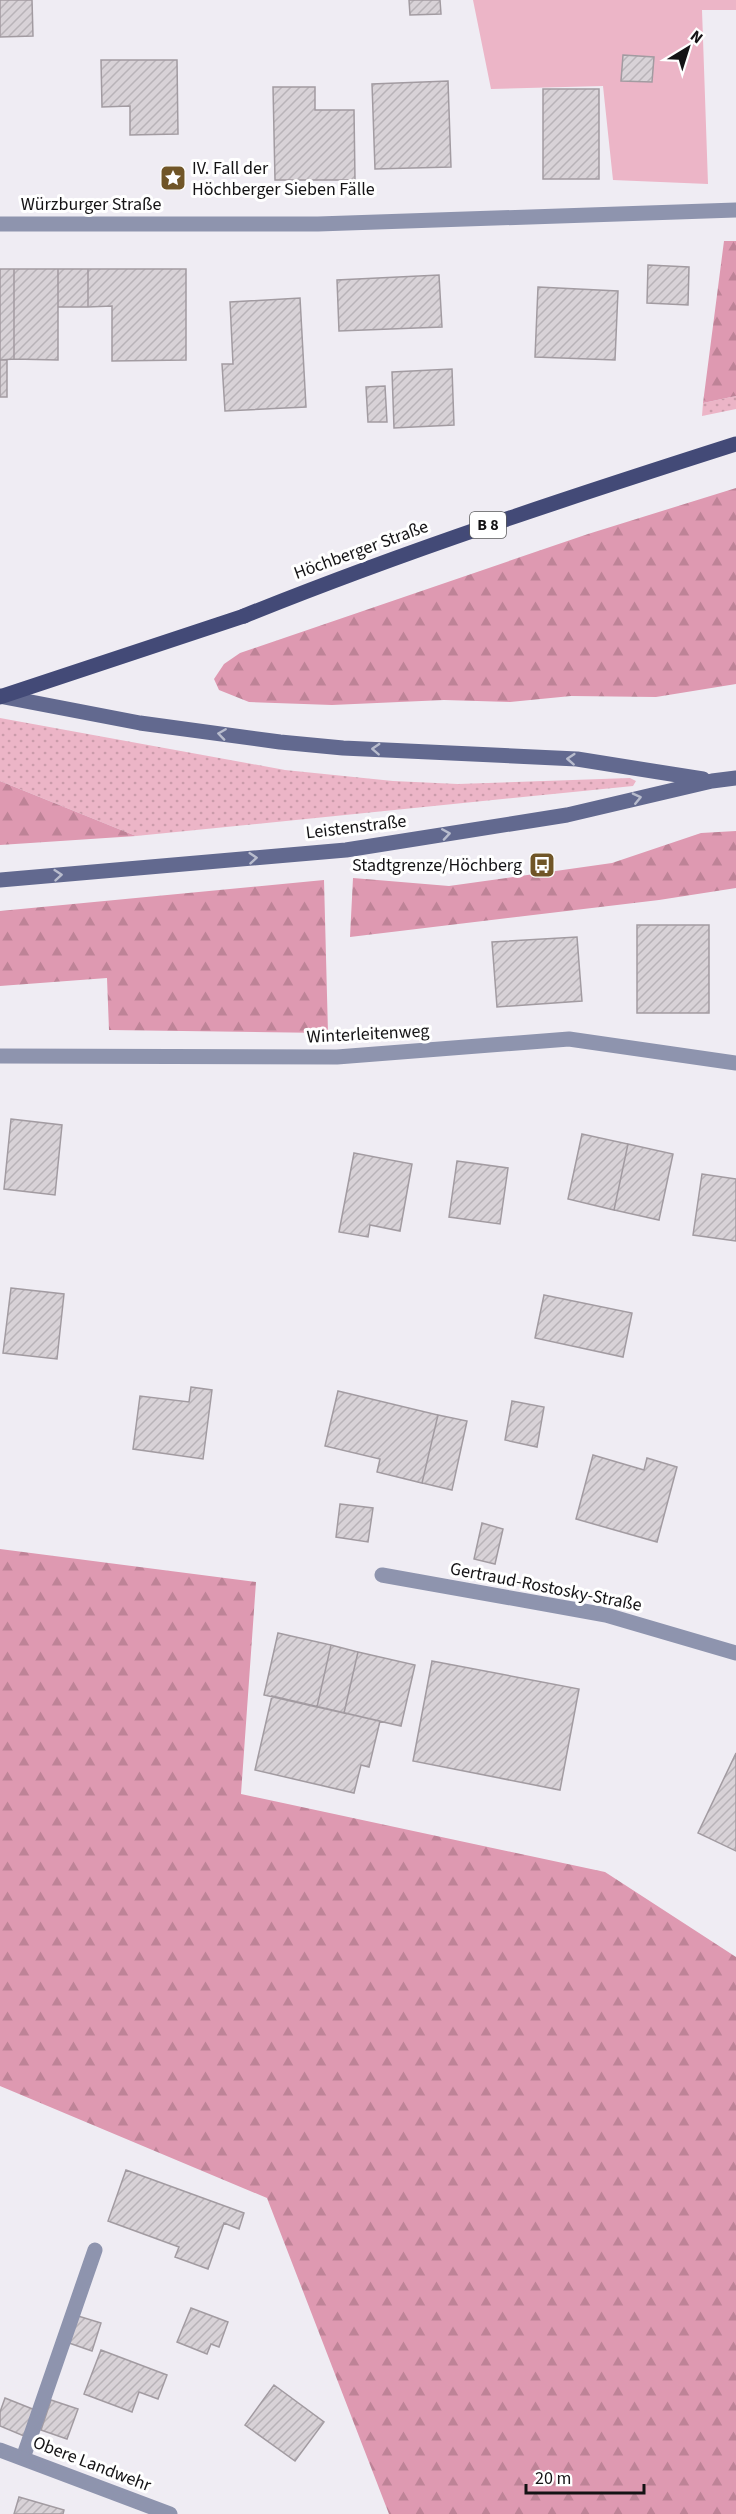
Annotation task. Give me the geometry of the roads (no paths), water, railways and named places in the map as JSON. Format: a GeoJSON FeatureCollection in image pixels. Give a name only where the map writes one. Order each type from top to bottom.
{"type":"FeatureCollection","features":[{"type":"Feature","properties":{"kind":"main road","name":"Höchberger Straße"},"geometry":{"type":"LineString","coordinates":[[0,696],[244,616],[356,570],[544,505],[736,444]]}},
{"type":"Feature","properties":{"kind":"main road","name":"Leistenstraße"},"geometry":{"type":"LineString","coordinates":[[0,696],[140,723],[280,742],[343,748],[577,759],[712,781]]}},
{"type":"Feature","properties":{"kind":"main road","name":"Leistenstraße"},"geometry":{"type":"LineString","coordinates":[[0,880],[346,850],[567,815],[712,781],[736,778]]}},
{"type":"Feature","properties":{"kind":"street","name":"Würzburger Straße"},"geometry":{"type":"LineString","coordinates":[[0,224],[318,224],[736,210]]}},
{"type":"Feature","properties":{"kind":"street","name":"Winterleitenweg"},"geometry":{"type":"LineString","coordinates":[[0,1056],[337,1057],[569,1039],[736,1063]]}},
{"type":"Feature","properties":{"kind":"street","name":"Gertraud-Rostosky-Straße"},"geometry":{"type":"LineString","coordinates":[[382,1575],[606,1615],[736,1653]]}},
{"type":"Feature","properties":{"kind":"street"},"geometry":{"type":"LineString","coordinates":[[23,2458],[95,2250]]}},
{"type":"Feature","properties":{"kind":"street","name":"Obere Landwehr"},"geometry":{"type":"LineString","coordinates":[[0,2450],[170,2514]]}},
{"type":"Feature","properties":{"kind":"place","name":"IV. Fall der Höchberger Sieben Fälle"},"geometry":{"type":"Point","coordinates":[173,178]}},
{"type":"Feature","properties":{"kind":"place","name":"Stadtgrenze/Höchberg"},"geometry":{"type":"Point","coordinates":[542,865]}}]}
